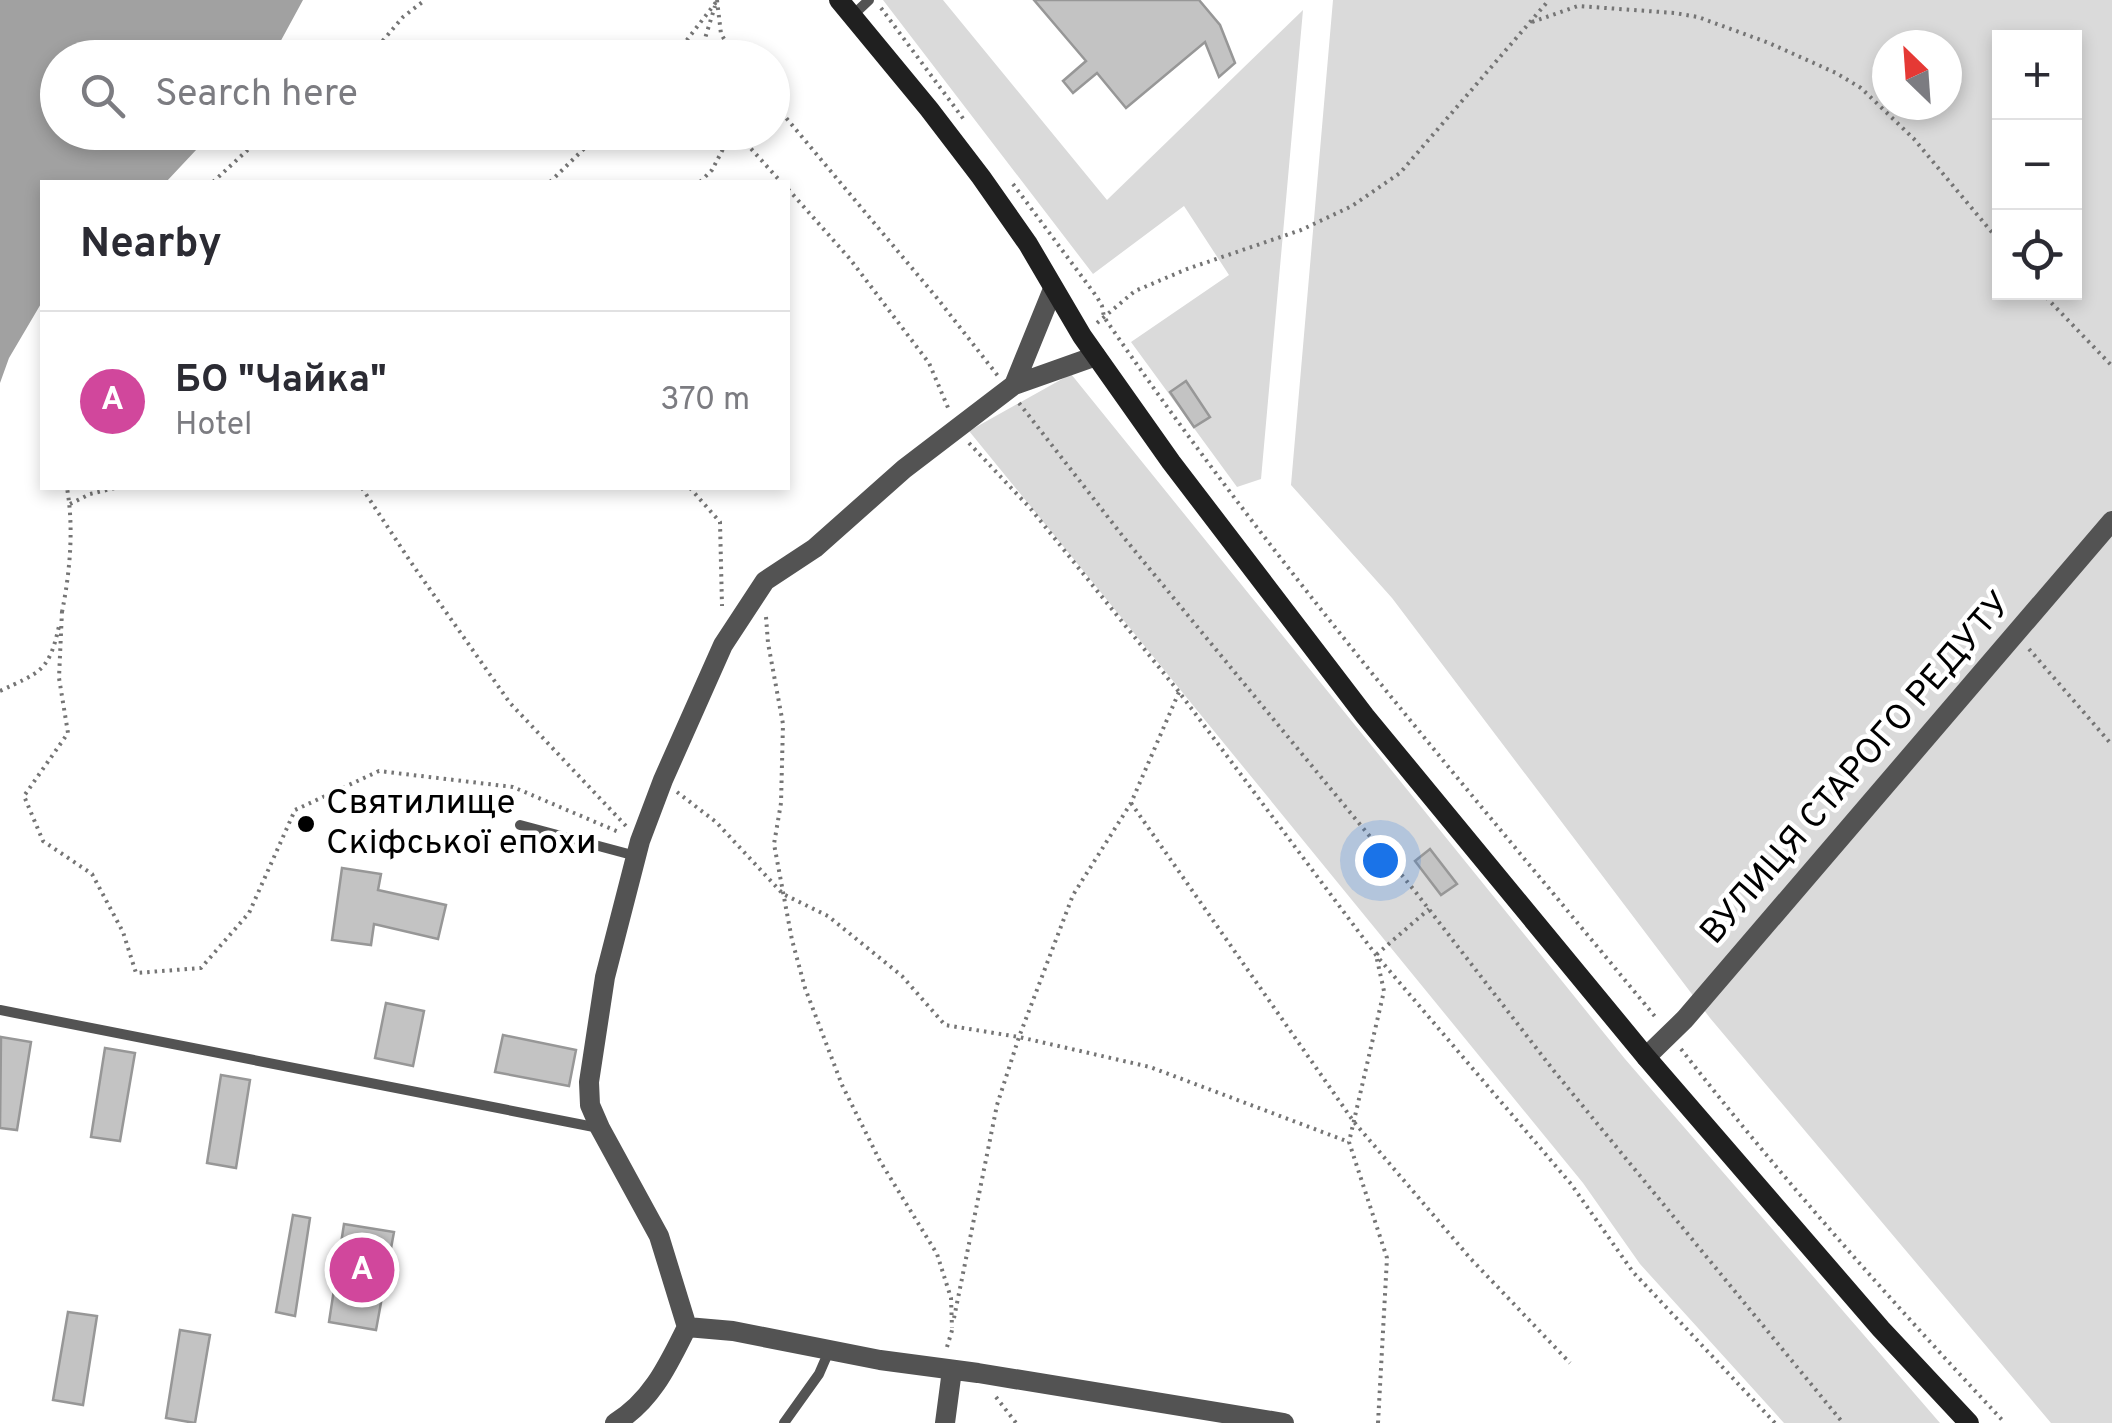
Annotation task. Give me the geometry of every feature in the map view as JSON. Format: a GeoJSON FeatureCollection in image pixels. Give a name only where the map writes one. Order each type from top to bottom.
{"type":"FeatureCollection","features":[{"type":"Feature","properties":{"kind":"main road"},"geometry":{"type":"LineString","coordinates":[[846,8],[981,178],[1028,244],[1096,356],[1364,716],[1646,1057],[1881,1329],[1969,1423]]}},
{"type":"Feature","properties":{"kind":"street"},"geometry":{"type":"LineString","coordinates":[[1011,387],[1053,288]]}},
{"type":"Feature","properties":{"kind":"street"},"geometry":{"type":"LineString","coordinates":[[616,1423],[629,1415],[660,1381],[687,1326],[659,1236],[590,1106],[589,1082],[605,977],[638,849],[663,780],[724,645],[764,581],[815,548],[904,469],[1011,387],[1096,356]]}},
{"type":"Feature","properties":{"kind":"street","name":"ВУЛИЦЯ СТАРОГО РЕДУТУ"},"geometry":{"type":"LineString","coordinates":[[1646,1057],[1670,1035],[2112,521]]}},
{"type":"Feature","properties":{"kind":"street"},"geometry":{"type":"LineString","coordinates":[[687,1326],[733,1330],[880,1360],[1284,1423]]}},
{"type":"Feature","properties":{"kind":"street"},"geometry":{"type":"LineString","coordinates":[[945,1423],[947,1369]]}},
{"type":"Feature","properties":{"kind":"lane"},"geometry":{"type":"LineString","coordinates":[[846,8],[872,0]]}},
{"type":"Feature","properties":{"kind":"lane"},"geometry":{"type":"LineString","coordinates":[[520,824],[638,849]]}},
{"type":"Feature","properties":{"kind":"lane"},"geometry":{"type":"LineString","coordinates":[[0,1010],[600,1128]]}},
{"type":"Feature","properties":{"kind":"lane"},"geometry":{"type":"LineString","coordinates":[[784,1423],[819,1374],[830,1350]]}},
{"type":"Feature","properties":{"kind":"path"},"geometry":{"type":"LineString","coordinates":[[384,40],[425,0]]}},
{"type":"Feature","properties":{"kind":"path"},"geometry":{"type":"LineString","coordinates":[[686,40],[717,0]]}},
{"type":"Feature","properties":{"kind":"path"},"geometry":{"type":"LineString","coordinates":[[705,40],[717,0]]}},
{"type":"Feature","properties":{"kind":"path"},"geometry":{"type":"LineString","coordinates":[[717,0],[725,40]]}},
{"type":"Feature","properties":{"kind":"path"},"geometry":{"type":"LineString","coordinates":[[872,0],[969,125]]}},
{"type":"Feature","properties":{"kind":"path"},"geometry":{"type":"LineString","coordinates":[[1082,336],[1136,291],[1301,230],[1352,206],[1400,173],[1548,0]]}},
{"type":"Feature","properties":{"kind":"path"},"geometry":{"type":"LineString","coordinates":[[1528,24],[1578,6],[1675,12],[1751,36],[1836,72],[1861,88],[1914,139],[1992,232]]}},
{"type":"Feature","properties":{"kind":"path"},"geometry":{"type":"LineString","coordinates":[[790,122],[1011,387],[1125,540],[1429,909],[1554,1071],[1843,1423]]}},
{"type":"Feature","properties":{"kind":"path"},"geometry":{"type":"LineString","coordinates":[[215,180],[248,150]]}},
{"type":"Feature","properties":{"kind":"path"},"geometry":{"type":"LineString","coordinates":[[552,180],[583,150]]}},
{"type":"Feature","properties":{"kind":"path"},"geometry":{"type":"LineString","coordinates":[[702,180],[724,150]]}},
{"type":"Feature","properties":{"kind":"path"},"geometry":{"type":"LineString","coordinates":[[751,150],[779,180]]}},
{"type":"Feature","properties":{"kind":"path"},"geometry":{"type":"LineString","coordinates":[[1004,172],[1097,297],[1104,317],[1155,392],[1267,541],[1736,1120],[2005,1423]]}},
{"type":"Feature","properties":{"kind":"path"},"geometry":{"type":"LineString","coordinates":[[790,191],[850,258],[929,363],[957,429],[1030,508],[1179,692],[1376,954],[1571,1184],[1633,1272],[1775,1423]]}},
{"type":"Feature","properties":{"kind":"path"},"geometry":{"type":"LineString","coordinates":[[2049,300],[2112,366]]}},
{"type":"Feature","properties":{"kind":"path"},"geometry":{"type":"LineString","coordinates":[[0,691],[38,673],[54,652],[68,582],[67,490]]}},
{"type":"Feature","properties":{"kind":"path"},"geometry":{"type":"LineString","coordinates":[[70,504],[107,490]]}},
{"type":"Feature","properties":{"kind":"path"},"geometry":{"type":"LineString","coordinates":[[363,490],[510,704],[638,849]]}},
{"type":"Feature","properties":{"kind":"path"},"geometry":{"type":"LineString","coordinates":[[692,490],[720,522],[722,610]]}},
{"type":"Feature","properties":{"kind":"path"},"geometry":{"type":"LineString","coordinates":[[764,581],[768,643],[783,724],[781,803],[774,844],[792,940],[805,988],[842,1084],[880,1161],[937,1254],[951,1298],[952,1328]]}},
{"type":"Feature","properties":{"kind":"path"},"geometry":{"type":"LineString","coordinates":[[62,611],[59,678],[68,733],[24,796],[42,841],[92,874],[123,932],[136,973],[201,968],[248,913],[295,810],[379,771],[513,787],[638,849]]}},
{"type":"Feature","properties":{"kind":"path"},"geometry":{"type":"LineString","coordinates":[[2016,634],[2112,745]]}},
{"type":"Feature","properties":{"kind":"path"},"geometry":{"type":"LineString","coordinates":[[947,1369],[997,1105],[1019,1037],[1073,895],[1131,802],[1179,692]]}},
{"type":"Feature","properties":{"kind":"path"},"geometry":{"type":"LineString","coordinates":[[663,780],[716,822],[784,894],[828,916],[902,976],[945,1025],[1150,1066],[1349,1142]]}},
{"type":"Feature","properties":{"kind":"path"},"geometry":{"type":"LineString","coordinates":[[1131,802],[1354,1122],[1470,1258],[1570,1363]]}},
{"type":"Feature","properties":{"kind":"path"},"geometry":{"type":"LineString","coordinates":[[1376,954],[1429,909]]}},
{"type":"Feature","properties":{"kind":"path"},"geometry":{"type":"LineString","coordinates":[[1376,954],[1384,991],[1349,1142],[1387,1258],[1378,1423]]}},
{"type":"Feature","properties":{"kind":"shaded area"},"geometry":{"type":"Polygon","coordinates":[[[0,0],[303,0],[281,40],[40,40],[40,150],[196,150],[168,180],[40,180],[40,305],[9,358],[0,383],[0,0]]]}},
{"type":"Feature","properties":{"kind":"shaded area"},"geometry":{"type":"Polygon","coordinates":[[[883,0],[943,0],[1107,200],[1303,10],[1261,479],[1237,487],[1131,342],[1229,275],[1184,206],[1093,274],[883,0]]]}},
{"type":"Feature","properties":{"kind":"shaded area"},"geometry":{"type":"Polygon","coordinates":[[[1333,0],[2112,0],[2112,1423],[2051,1423],[1710,1018],[1392,598],[1291,485],[1333,0]]]}},
{"type":"Feature","properties":{"kind":"shaded area"},"geometry":{"type":"Polygon","coordinates":[[[1071,374],[1625,1059],[1940,1423],[1784,1423],[1640,1264],[1583,1183],[969,431],[1071,374]]]}},
{"type":"Feature","properties":{"kind":"building"},"geometry":{"type":"Polygon","coordinates":[[[1034,0],[1199,0],[1220,25],[1235,63],[1219,77],[1205,42],[1126,108],[1097,73],[1073,93],[1063,81],[1086,61],[1034,0]]]}},
{"type":"Feature","properties":{"kind":"building"},"geometry":{"type":"Polygon","coordinates":[[[1186,381],[1210,417],[1194,427],[1170,392],[1186,381]]]}},
{"type":"Feature","properties":{"kind":"building"},"geometry":{"type":"Polygon","coordinates":[[[1430,849],[1457,884],[1441,895],[1415,861],[1430,849]]]}},
{"type":"Feature","properties":{"kind":"building"},"geometry":{"type":"Polygon","coordinates":[[[342,868],[381,874],[378,890],[446,905],[438,939],[374,924],[371,945],[332,940],[342,868]]]}},
{"type":"Feature","properties":{"kind":"building"},"geometry":{"type":"Polygon","coordinates":[[[386,1003],[424,1011],[413,1066],[375,1058],[386,1003]]]}},
{"type":"Feature","properties":{"kind":"building"},"geometry":{"type":"Polygon","coordinates":[[[503,1035],[576,1050],[569,1086],[495,1072],[503,1035]]]}},
{"type":"Feature","properties":{"kind":"building"},"geometry":{"type":"Polygon","coordinates":[[[1,1037],[31,1042],[17,1130],[0,1128],[1,1037]]]}},
{"type":"Feature","properties":{"kind":"building"},"geometry":{"type":"Polygon","coordinates":[[[105,1048],[135,1053],[120,1141],[91,1137],[105,1048]]]}},
{"type":"Feature","properties":{"kind":"building"},"geometry":{"type":"Polygon","coordinates":[[[221,1075],[250,1080],[236,1168],[207,1163],[221,1075]]]}},
{"type":"Feature","properties":{"kind":"building"},"geometry":{"type":"Polygon","coordinates":[[[293,1215],[310,1218],[295,1316],[276,1312],[293,1215]]]}},
{"type":"Feature","properties":{"kind":"building"},"geometry":{"type":"Polygon","coordinates":[[[344,1224],[394,1232],[376,1330],[329,1322],[344,1224]]]}},
{"type":"Feature","properties":{"kind":"building"},"geometry":{"type":"Polygon","coordinates":[[[68,1312],[97,1316],[83,1405],[53,1400],[68,1312]]]}},
{"type":"Feature","properties":{"kind":"building"},"geometry":{"type":"Polygon","coordinates":[[[180,1330],[210,1335],[195,1423],[166,1418],[180,1330]]]}},
{"type":"Feature","properties":{"kind":"place","name":"Святилище Скіфської епохи"},"geometry":{"type":"Point","coordinates":[306,824]}},
{"type":"Feature","properties":{"kind":"place","name":"БО \"Чайка\""},"geometry":{"type":"Point","coordinates":[362,1270]}}]}
